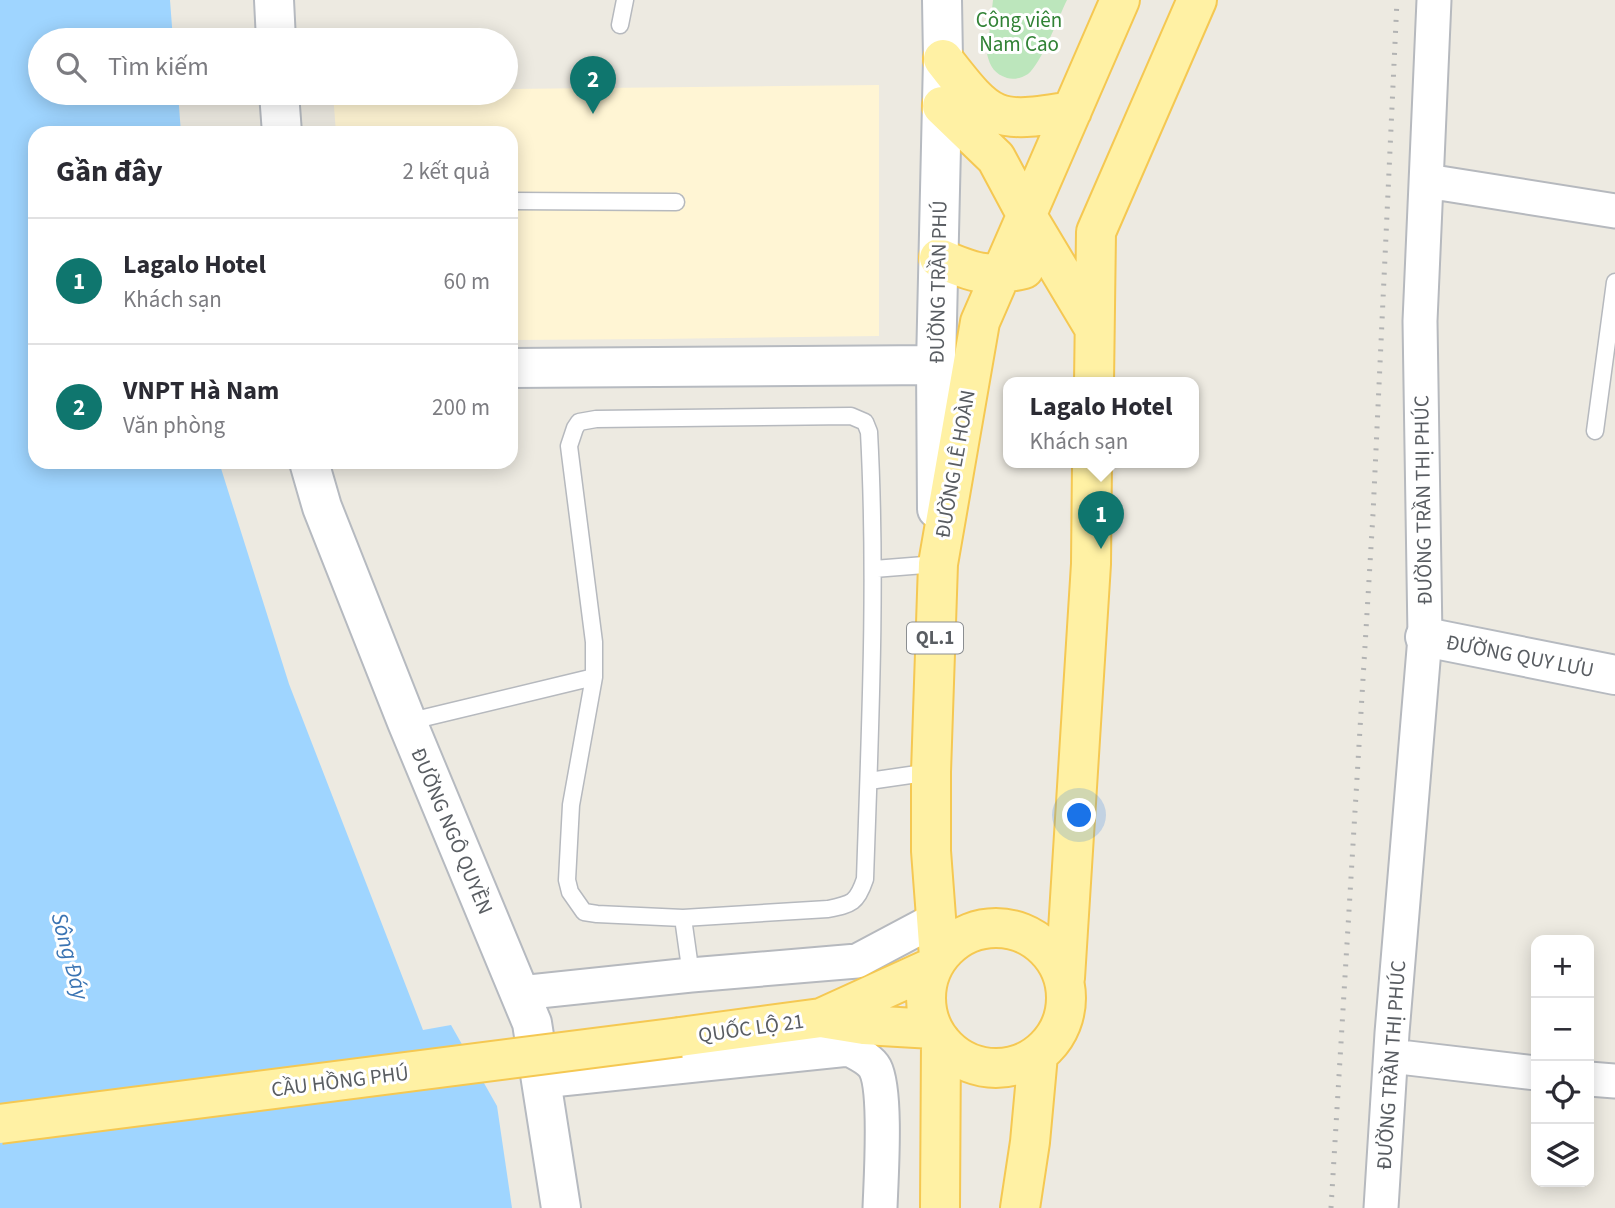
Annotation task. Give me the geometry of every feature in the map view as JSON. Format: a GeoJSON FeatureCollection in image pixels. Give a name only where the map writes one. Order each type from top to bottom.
{"type":"FeatureCollection","features":[{"type":"Feature","properties":{"kind":"main road","name":"ĐƯỜNG LÊ HOÀN"},"geometry":{"type":"LineString","coordinates":[[936,962],[931,772],[938,564],[980,322],[1119,0]]}},
{"type":"Feature","properties":{"kind":"main road"},"geometry":{"type":"LineString","coordinates":[[1094,377],[1096,232],[1197,0]]}},
{"type":"Feature","properties":{"kind":"main road"},"geometry":{"type":"LineString","coordinates":[[943,59],[974,99],[999,116],[1020,119],[1072,111]]}},
{"type":"Feature","properties":{"kind":"main road"},"geometry":{"type":"LineString","coordinates":[[942,106],[996,158],[1027,216],[1094,328]]}},
{"type":"Feature","properties":{"kind":"main road"},"geometry":{"type":"LineString","coordinates":[[939,258],[964,269],[999,275],[1055,262],[1096,232]]}},
{"type":"Feature","properties":{"kind":"main road"},"geometry":{"type":"LineString","coordinates":[[937,1035],[957,1056],[976,1065],[998,1068],[1019,1065],[1038,1055],[1053,1040],[1063,1021],[1067,1000],[1065,978],[1091,564],[1092,468]]}},
{"type":"Feature","properties":{"kind":"main road"},"geometry":{"type":"LineString","coordinates":[[940,1208],[937,1035],[926,1005],[928,980],[936,962],[955,941],[975,931],[997,927],[1019,931],[1039,942],[1055,958],[1065,978]]}},
{"type":"Feature","properties":{"kind":"main road","name":"QUỐC LỘ 21"},"geometry":{"type":"LineString","coordinates":[[821,1018],[936,962]]}},
{"type":"Feature","properties":{"kind":"main road","name":"QUỐC LỘ 21"},"geometry":{"type":"LineString","coordinates":[[680,1037],[821,1018],[937,1035]]}},
{"type":"Feature","properties":{"kind":"main road","name":"CẦU HỒNG PHÚ"},"geometry":{"type":"LineString","coordinates":[[0,1124],[680,1037]]}},
{"type":"Feature","properties":{"kind":"main road"},"geometry":{"type":"LineString","coordinates":[[1020,1208],[1030,1142],[1038,1055]]}},
{"type":"Feature","properties":{"kind":"street"},"geometry":{"type":"LineString","coordinates":[[274,0],[275,28]]}},
{"type":"Feature","properties":{"kind":"street","name":"ĐƯỜNG TRẦN PHÚ"},"geometry":{"type":"LineString","coordinates":[[938,564],[936,365],[942,0]]}},
{"type":"Feature","properties":{"kind":"street","name":"ĐƯỜNG TRẦN THỊ PHÚC"},"geometry":{"type":"LineString","coordinates":[[1381,1208],[1426,637],[1420,321],[1434,0]]}},
{"type":"Feature","properties":{"kind":"street"},"geometry":{"type":"LineString","coordinates":[[280,105],[281,126]]}},
{"type":"Feature","properties":{"kind":"street"},"geometry":{"type":"LineString","coordinates":[[1427,181],[1615,211]]}},
{"type":"Feature","properties":{"kind":"street"},"geometry":{"type":"LineString","coordinates":[[518,368],[936,365]]}},
{"type":"Feature","properties":{"kind":"street","name":"ĐƯỜNG NGÔ QUYỀN"},"geometry":{"type":"LineString","coordinates":[[311,469],[322,507],[407,722],[532,1023],[561,1208]]}},
{"type":"Feature","properties":{"kind":"street","name":"ĐƯỜNG QUY LƯU"},"geometry":{"type":"LineString","coordinates":[[1426,637],[1615,675]]}},
{"type":"Feature","properties":{"kind":"street"},"geometry":{"type":"LineString","coordinates":[[520,993],[857,961],[936,919]]}},
{"type":"Feature","properties":{"kind":"street"},"geometry":{"type":"LineString","coordinates":[[542,1081],[849,1049],[874,1065],[878,1077],[882,1129],[880,1208]]}},
{"type":"Feature","properties":{"kind":"street"},"geometry":{"type":"LineString","coordinates":[[1391,1056],[1531,1072]]}},
{"type":"Feature","properties":{"kind":"street"},"geometry":{"type":"LineString","coordinates":[[1594,1080],[1615,1082]]}},
{"type":"Feature","properties":{"kind":"lane"},"geometry":{"type":"LineString","coordinates":[[620,25],[625,0]]}},
{"type":"Feature","properties":{"kind":"lane"},"geometry":{"type":"LineString","coordinates":[[518,201],[676,202]]}},
{"type":"Feature","properties":{"kind":"lane"},"geometry":{"type":"LineString","coordinates":[[1595,431],[1615,282]]}},
{"type":"Feature","properties":{"kind":"lane"},"geometry":{"type":"LineString","coordinates":[[851,416],[865,422],[869,432],[874,569],[865,879],[859,896],[849,904],[828,909],[683,918],[584,912],[570,892],[567,880],[571,805],[594,677],[594,642],[569,446],[579,422],[596,419],[851,416]]}},
{"type":"Feature","properties":{"kind":"lane"},"geometry":{"type":"LineString","coordinates":[[874,569],[938,564]]}},
{"type":"Feature","properties":{"kind":"lane"},"geometry":{"type":"LineString","coordinates":[[407,722],[594,677]]}},
{"type":"Feature","properties":{"kind":"lane"},"geometry":{"type":"LineString","coordinates":[[869,781],[931,772]]}},
{"type":"Feature","properties":{"kind":"lane"},"geometry":{"type":"LineString","coordinates":[[683,918],[691,975]]}},
{"type":"Feature","properties":{"kind":"shaded area"},"geometry":{"type":"Polygon","coordinates":[[[879,85],[879,336],[518,340],[518,126],[335,126],[334,105],[518,105],[518,89],[879,85]]]}},
{"type":"Feature","properties":{"kind":"green space","name":"Công viên Nam Cao"},"geometry":{"type":"Polygon","coordinates":[[[993,0],[1067,0],[1033,69],[1023,77],[1007,78],[996,72],[990,63],[987,54],[993,0]]]}},
{"type":"Feature","properties":{"kind":"water","name":"Sông Đáy"},"geometry":{"type":"Polygon","coordinates":[[[0,0],[170,0],[172,28],[28,28],[28,105],[179,105],[180,126],[28,126],[28,469],[221,469],[289,684],[423,1030],[451,1025],[497,1106],[512,1208],[0,1208],[0,0]]]}},
{"type":"Feature","properties":{"kind":"railway"},"geometry":{"type":"LineString","coordinates":[[1331,1208],[1373,514],[1397,0]]}},
{"type":"Feature","properties":{"kind":"place","name":"VNPT Hà Nam"},"geometry":{"type":"Point","coordinates":[593,114]}},
{"type":"Feature","properties":{"kind":"place","name":"Lagalo Hotel"},"geometry":{"type":"Point","coordinates":[1101,549]}}]}
